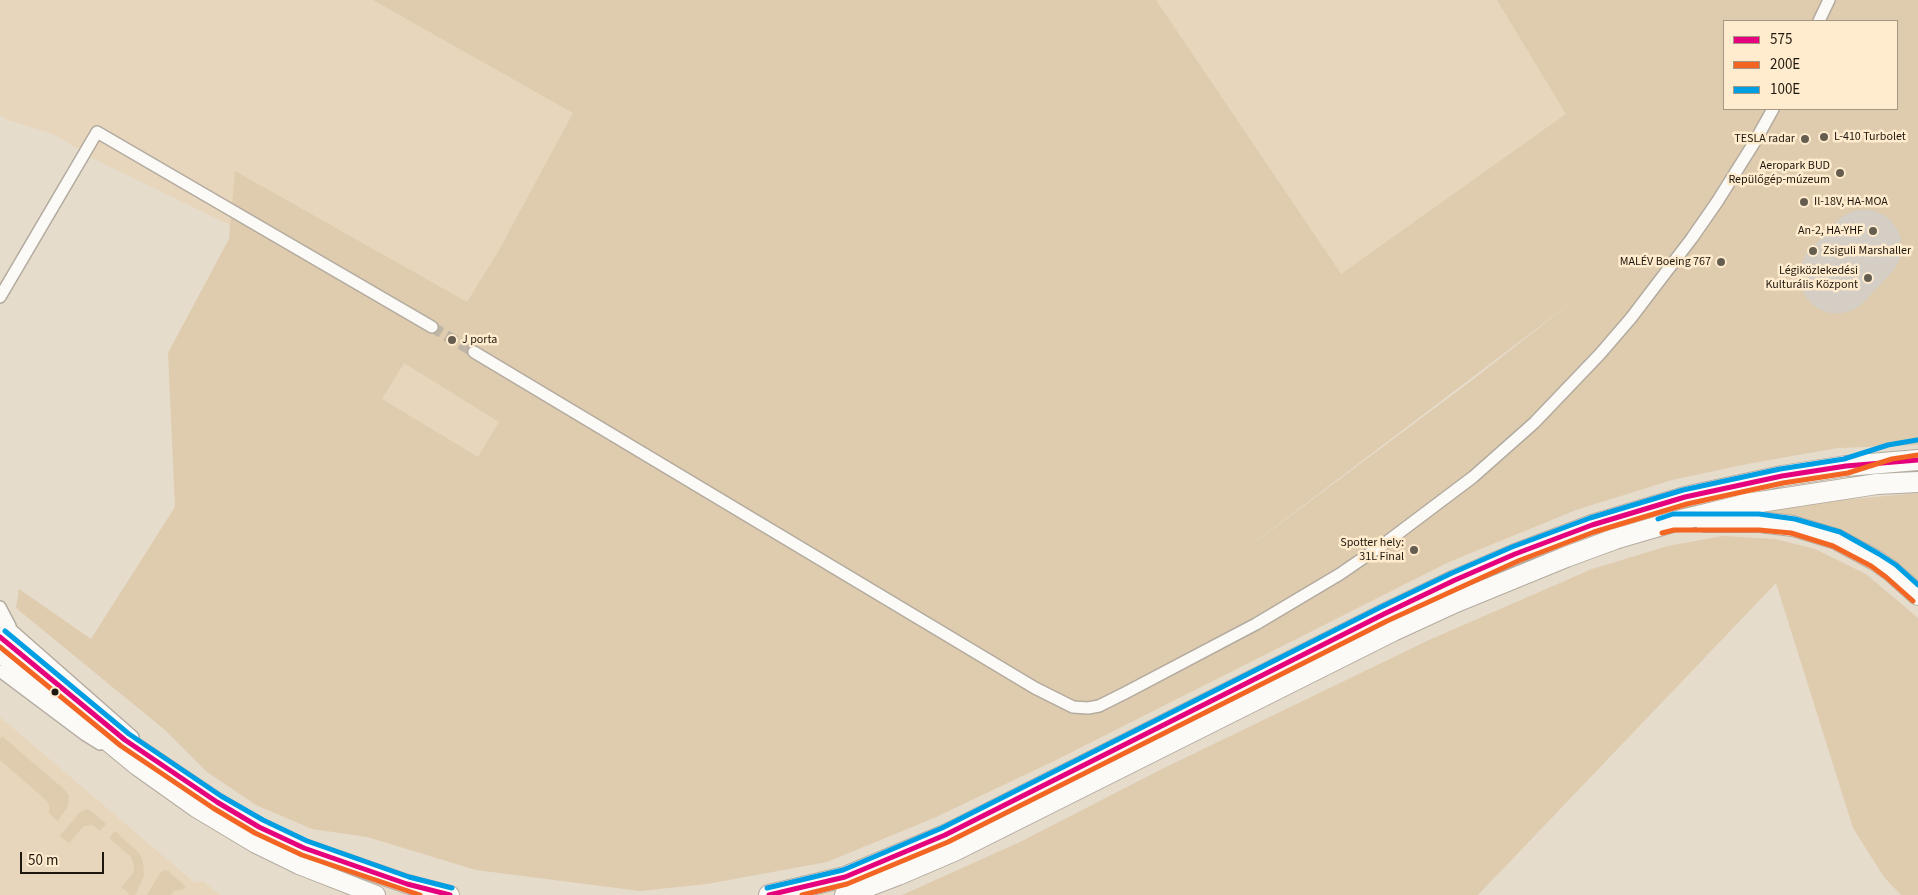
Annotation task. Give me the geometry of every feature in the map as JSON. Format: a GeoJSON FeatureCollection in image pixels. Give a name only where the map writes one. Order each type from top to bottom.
{"type":"FeatureCollection","features":[{"type":"Feature","properties":{"kind":"highway"},"geometry":{"type":"LineString","coordinates":[[1846,466],[1890,452],[1918,447]]}},
{"type":"Feature","properties":{"kind":"highway"},"geometry":{"type":"LineString","coordinates":[[769,895],[845,877],[945,835],[1384,614],[1515,554],[1592,525],[1685,497],[1782,476],[1846,466],[1918,460]]}},
{"type":"Feature","properties":{"kind":"highway"},"geometry":{"type":"LineString","coordinates":[[845,895],[954,851],[1393,630],[1566,557],[1616,539],[1673,522],[1747,504],[1876,484],[1918,482]]}},
{"type":"Feature","properties":{"kind":"highway"},"geometry":{"type":"LineString","coordinates":[[1673,522],[1758,522],[1802,529],[1836,540],[1875,560],[1891,571],[1918,595]]}},
{"type":"Feature","properties":{"kind":"main road"},"geometry":{"type":"LineString","coordinates":[[6,633],[22,664],[137,766],[196,808],[256,844],[299,865],[359,892],[376,895]]}},
{"type":"Feature","properties":{"kind":"main road"},"geometry":{"type":"LineString","coordinates":[[0,653],[22,664],[162,766],[259,827],[304,848],[407,884],[450,895]]}},
{"type":"Feature","properties":{"kind":"main road"},"geometry":{"type":"LineString","coordinates":[[407,884],[426,895]]}},
{"type":"Feature","properties":{"kind":"street"},"geometry":{"type":"LineString","coordinates":[[1819,20],[1825,1]]}},
{"type":"Feature","properties":{"kind":"street"},"geometry":{"type":"LineString","coordinates":[[474,352],[1035,688],[1073,707],[1088,708],[1099,706],[1256,624],[1340,574],[1388,541],[1473,477],[1534,423],[1600,354],[1631,318],[1718,202],[1772,110]]}},
{"type":"Feature","properties":{"kind":"street"},"geometry":{"type":"LineString","coordinates":[[0,298],[97,132],[432,327]]}},
{"type":"Feature","properties":{"kind":"street"},"geometry":{"type":"LineString","coordinates":[[0,607],[6,633]]}},
{"type":"Feature","properties":{"kind":"street"},"geometry":{"type":"LineString","coordinates":[[0,620],[6,633],[122,726],[162,766]]}},
{"type":"Feature","properties":{"kind":"street"},"geometry":{"type":"LineString","coordinates":[[0,671],[84,734],[137,766]]}},
{"type":"Feature","properties":{"kind":"shaded area"},"geometry":{"type":"Polygon","coordinates":[[[0,0],[1778,0],[1723,20],[1619,265],[533,623],[277,248],[94,159],[53,134],[8,120],[0,115],[0,0]]]}},
{"type":"Feature","properties":{"kind":"shaded area"},"geometry":{"type":"Polygon","coordinates":[[[373,0],[1156,0],[1341,274],[1566,114],[1497,0],[1918,0],[1918,445],[1838,448],[1752,463],[1672,480],[1576,510],[1449,562],[1056,760],[934,818],[827,862],[707,884],[640,891],[476,870],[367,837],[312,829],[256,805],[207,772],[165,730],[16,608],[19,589],[91,639],[175,507],[168,353],[229,239],[235,171],[467,302],[498,252],[573,113],[373,0]],[[1577,298],[1218,570],[1471,381],[1577,298]],[[404,363],[382,399],[478,457],[499,422],[404,363]]]}},
{"type":"Feature","properties":{"kind":"shaded area"},"geometry":{"type":"Polygon","coordinates":[[[1918,493],[1918,581],[1871,546],[1840,531],[1756,512],[1821,502],[1918,493]]]}},
{"type":"Feature","properties":{"kind":"shaded area"},"geometry":{"type":"Polygon","coordinates":[[[1723,536],[1775,539],[1815,549],[1866,574],[1918,618],[1918,895],[1901,895],[1884,877],[1853,828],[1776,583],[1478,895],[902,895],[1020,842],[1162,769],[1429,640],[1592,569],[1668,546],[1723,536]]]}},
{"type":"Feature","properties":{"kind":"shaded area"},"geometry":{"type":"Polygon","coordinates":[[[0,717],[195,883],[203,881],[220,895],[0,895],[0,717]]]}},
{"type":"Feature","properties":{"kind":"shaded area"},"geometry":{"type":"Polygon","coordinates":[[[2,736],[66,791],[69,796],[68,806],[58,821],[49,813],[49,805],[46,800],[0,760],[0,739],[2,736]]]}},
{"type":"Feature","properties":{"kind":"shaded area"},"geometry":{"type":"Polygon","coordinates":[[[86,809],[90,810],[106,824],[100,831],[93,825],[84,826],[69,843],[60,836],[79,813],[86,809]]]}},
{"type":"Feature","properties":{"kind":"shaded area"},"geometry":{"type":"Polygon","coordinates":[[[115,831],[139,853],[143,862],[144,876],[135,895],[128,895],[129,893],[121,887],[134,872],[134,865],[131,857],[109,838],[115,831]]]}},
{"type":"Feature","properties":{"kind":"shaded area"},"geometry":{"type":"Polygon","coordinates":[[[165,870],[186,887],[174,891],[171,895],[147,895],[160,873],[165,870]]]}},
{"type":"Feature","properties":{"kind":"runway"},"geometry":{"type":"LineString","coordinates":[[1837,276],[1864,247]]}},
{"type":"Feature","properties":{"kind":"tunnel"},"geometry":{"type":"LineString","coordinates":[[432,327],[474,352]]}},
{"type":"Feature","properties":{"kind":"transit line","name":"100E"},"geometry":{"type":"LineString","coordinates":[[767,888],[843,870],[942,828],[1381,607],[1512,547],[1590,518],[1683,490],[1780,469],[1844,459],[1888,445],[1917,440]]}},
{"type":"Feature","properties":{"kind":"transit line","name":"200E"},"geometry":{"type":"LineString","coordinates":[[802,895],[847,884],[948,842],[1387,621],[1518,561],[1594,532],[1687,504],[1783,483],[1848,473],[1892,459],[1918,455]]}},
{"type":"Feature","properties":{"kind":"transit line","name":"575"},"geometry":{"type":"LineString","coordinates":[[769,895],[845,877],[945,835],[1384,614],[1515,554],[1592,525],[1685,497],[1782,476],[1846,466],[1918,460]]}},
{"type":"Feature","properties":{"kind":"transit line","name":"100E"},"geometry":{"type":"LineString","coordinates":[[1658,519],[1673,514],[1759,514],[1795,519],[1840,532],[1896,565],[1918,585]]}},
{"type":"Feature","properties":{"kind":"transit line","name":"200E"},"geometry":{"type":"LineString","coordinates":[[1662,533],[1674,530],[1759,530],[1791,533],[1833,546],[1871,566],[1913,601]]}},
{"type":"Feature","properties":{"kind":"transit line","name":"100E"},"geometry":{"type":"LineString","coordinates":[[5,631],[129,734],[221,796],[263,820],[307,841],[409,877],[452,888]]}},
{"type":"Feature","properties":{"kind":"transit line","name":"575"},"geometry":{"type":"LineString","coordinates":[[0,637],[125,740],[217,802],[259,827],[304,848],[407,884],[450,895]]}},
{"type":"Feature","properties":{"kind":"transit line","name":"200E"},"geometry":{"type":"LineString","coordinates":[[0,647],[121,746],[213,808],[255,833],[302,855],[420,895]]}},
{"type":"Feature","properties":{"kind":"place","name":"L-410 Turbolet"},"geometry":{"type":"Point","coordinates":[1824,137]}},
{"type":"Feature","properties":{"kind":"place","name":"TESLA radar"},"geometry":{"type":"Point","coordinates":[1805,139]}},
{"type":"Feature","properties":{"kind":"place","name":"Aeropark BUD Repülőgép-múzeum"},"geometry":{"type":"Point","coordinates":[1840,173]}},
{"type":"Feature","properties":{"kind":"place","name":"Il-18V, HA-MOA"},"geometry":{"type":"Point","coordinates":[1804,202]}},
{"type":"Feature","properties":{"kind":"place","name":"An-2, HA-YHF"},"geometry":{"type":"Point","coordinates":[1873,231]}},
{"type":"Feature","properties":{"kind":"place","name":"Zsiguli Marshaller"},"geometry":{"type":"Point","coordinates":[1813,251]}},
{"type":"Feature","properties":{"kind":"place","name":"MALÉV Boeing 767"},"geometry":{"type":"Point","coordinates":[1721,262]}},
{"type":"Feature","properties":{"kind":"place","name":"Légiközlekedési Kulturális Központ"},"geometry":{"type":"Point","coordinates":[1868,278]}},
{"type":"Feature","properties":{"kind":"place","name":"J porta"},"geometry":{"type":"Point","coordinates":[452,340]}},
{"type":"Feature","properties":{"kind":"place","name":"Spotter hely: 31L Final"},"geometry":{"type":"Point","coordinates":[1414,550]}}]}
